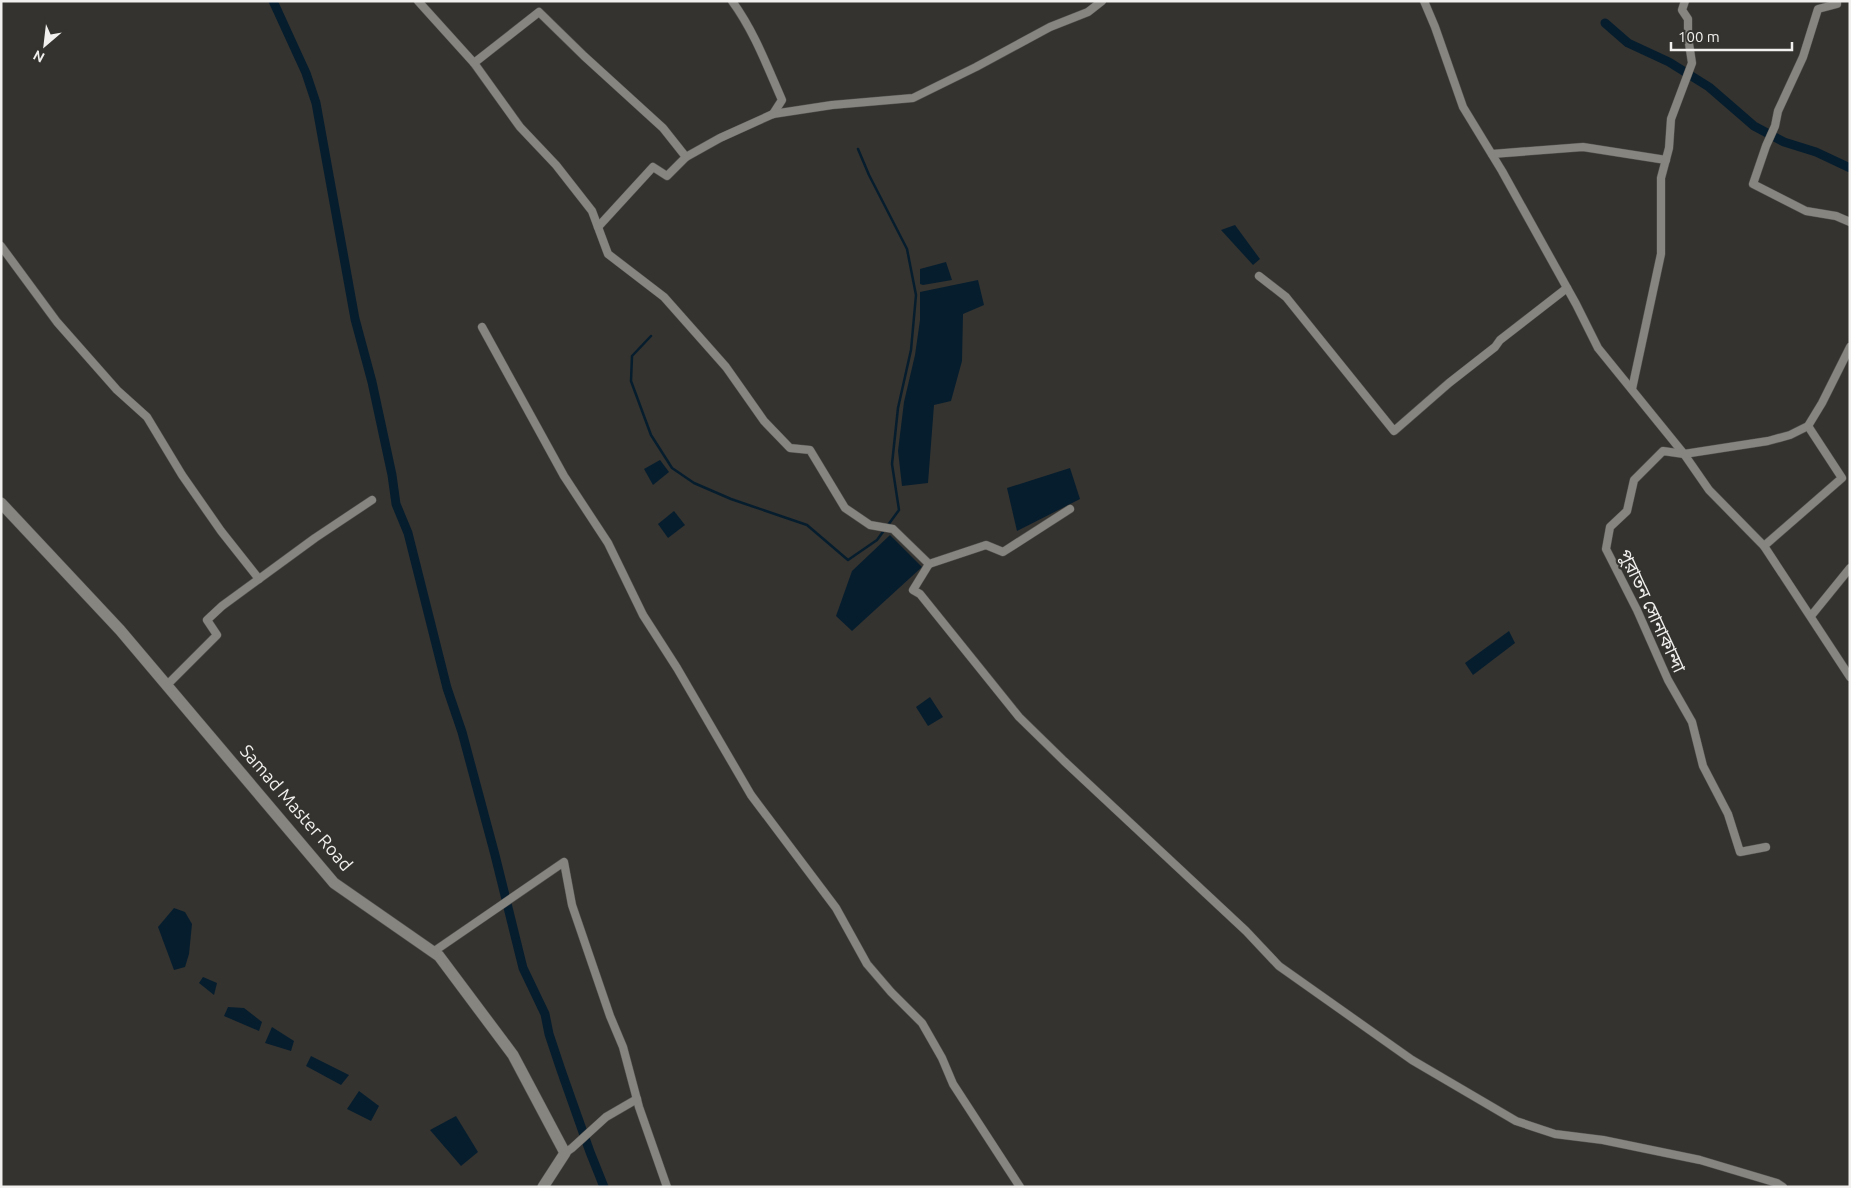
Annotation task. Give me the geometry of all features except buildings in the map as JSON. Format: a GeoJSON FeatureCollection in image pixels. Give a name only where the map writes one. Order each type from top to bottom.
{"type":"FeatureCollection","features":[{"type":"Feature","properties":{"kind":"street"},"geometry":{"type":"LineString","coordinates":[[418,1],[474,63],[520,127],[556,164],[592,211],[608,254],[664,296],[726,367],[764,421],[790,448],[810,450],[845,508],[870,526],[893,529],[928,564]]}},
{"type":"Feature","properties":{"kind":"street"},"geometry":{"type":"LineString","coordinates":[[732,1],[761,52],[782,100],[773,114]]}},
{"type":"Feature","properties":{"kind":"street"},"geometry":{"type":"LineString","coordinates":[[598,227],[653,167],[667,176],[686,157],[720,138],[773,114],[832,105],[912,98],[976,67],[1050,27],[1088,12],[1102,1]]}},
{"type":"Feature","properties":{"kind":"street"},"geometry":{"type":"LineString","coordinates":[[1424,1],[1463,107],[1492,154],[1567,288],[1598,348],[1684,454],[1709,490],[1764,546],[1850,677]]}},
{"type":"Feature","properties":{"kind":"street"},"geometry":{"type":"LineString","coordinates":[[1632,389],[1662,254],[1661,178],[1670,148],[1671,119],[1692,63],[1688,36],[1688,19],[1682,10],[1686,1]]}},
{"type":"Feature","properties":{"kind":"street"},"geometry":{"type":"LineString","coordinates":[[1837,1],[1837,4],[1818,9],[1803,57],[1778,111],[1775,126],[1753,184],[1806,211],[1836,216],[1850,222]]}},
{"type":"Feature","properties":{"kind":"street"},"geometry":{"type":"LineString","coordinates":[[474,63],[539,12],[591,63],[663,128],[686,157]]}},
{"type":"Feature","properties":{"kind":"street"},"geometry":{"type":"LineString","coordinates":[[1492,154],[1583,147],[1666,160]]}},
{"type":"Feature","properties":{"kind":"street"},"geometry":{"type":"LineString","coordinates":[[1,246],[57,322],[117,390],[147,417],[182,475],[221,531],[259,579]]}},
{"type":"Feature","properties":{"kind":"street"},"geometry":{"type":"LineString","coordinates":[[1259,276],[1286,297],[1394,431],[1495,347],[1500,340],[1567,288]]}},
{"type":"Feature","properties":{"kind":"street"},"geometry":{"type":"LineString","coordinates":[[482,327],[564,476],[608,544],[644,615],[751,795],[836,908],[867,964],[890,992],[922,1023],[942,1058],[952,1084],[1020,1187]]}},
{"type":"Feature","properties":{"kind":"street"},"geometry":{"type":"LineString","coordinates":[[1764,546],[1842,478],[1808,426],[1822,403],[1850,347]]}},
{"type":"Feature","properties":{"kind":"street","name":"পুরাতন সোনাকান্দা"},"geometry":{"type":"LineString","coordinates":[[1766,846],[1740,852],[1728,814],[1703,766],[1692,722],[1668,680],[1637,610],[1606,550],[1610,527],[1627,511],[1634,480],[1663,451],[1684,454],[1768,441],[1790,435],[1808,426]]}},
{"type":"Feature","properties":{"kind":"street"},"geometry":{"type":"LineString","coordinates":[[167,685],[217,635],[206,620],[222,606],[315,538],[372,500]]}},
{"type":"Feature","properties":{"kind":"street","name":"Samad Master Road"},"geometry":{"type":"LineString","coordinates":[[1,503],[114,623],[334,883],[438,956],[513,1055],[569,1150]]}},
{"type":"Feature","properties":{"kind":"street"},"geometry":{"type":"LineString","coordinates":[[1070,509],[1003,552],[986,544],[928,564],[913,590],[920,594],[1019,717],[1164,856],[1246,931],[1279,966],[1412,1060],[1516,1121],[1555,1134],[1603,1140],[1700,1160],[1777,1183],[1783,1187]]}},
{"type":"Feature","properties":{"kind":"street"},"geometry":{"type":"LineString","coordinates":[[1811,616],[1850,568]]}},
{"type":"Feature","properties":{"kind":"street"},"geometry":{"type":"LineString","coordinates":[[433,952],[564,862],[572,905],[623,1048],[637,1099],[667,1187]]}},
{"type":"Feature","properties":{"kind":"street"},"geometry":{"type":"LineString","coordinates":[[543,1187],[569,1150],[606,1117],[637,1099]]}},
{"type":"Feature","properties":{"kind":"water"},"geometry":{"type":"Polygon","coordinates":[[[1235,225],[1260,259],[1253,265],[1221,230],[1235,225]]]}},
{"type":"Feature","properties":{"kind":"water"},"geometry":{"type":"Polygon","coordinates":[[[946,262],[952,280],[920,284],[920,269],[946,262]]]}},
{"type":"Feature","properties":{"kind":"water"},"geometry":{"type":"Polygon","coordinates":[[[978,280],[984,305],[963,314],[962,361],[951,401],[934,405],[928,483],[902,486],[898,451],[904,402],[915,355],[920,320],[920,292],[978,280]]]}},
{"type":"Feature","properties":{"kind":"water"},"geometry":{"type":"Polygon","coordinates":[[[660,460],[669,472],[653,485],[644,469],[660,460]]]}},
{"type":"Feature","properties":{"kind":"water"},"geometry":{"type":"Polygon","coordinates":[[[1070,468],[1080,499],[1017,531],[1007,488],[1070,468]]]}},
{"type":"Feature","properties":{"kind":"water"},"geometry":{"type":"Polygon","coordinates":[[[674,511],[685,525],[668,538],[658,524],[674,511]]]}},
{"type":"Feature","properties":{"kind":"water"},"geometry":{"type":"Polygon","coordinates":[[[890,535],[922,567],[852,631],[836,616],[852,571],[890,535]]]}},
{"type":"Feature","properties":{"kind":"water"},"geometry":{"type":"Polygon","coordinates":[[[1509,631],[1515,643],[1473,675],[1465,663],[1509,631]]]}},
{"type":"Feature","properties":{"kind":"water"},"geometry":{"type":"Polygon","coordinates":[[[930,697],[943,717],[928,726],[916,707],[930,697]]]}},
{"type":"Feature","properties":{"kind":"water"},"geometry":{"type":"Polygon","coordinates":[[[174,908],[185,912],[192,924],[189,954],[185,967],[174,970],[158,927],[174,908]]]}},
{"type":"Feature","properties":{"kind":"water"},"geometry":{"type":"Polygon","coordinates":[[[203,977],[217,983],[214,995],[199,983],[203,977]]]}},
{"type":"Feature","properties":{"kind":"water"},"geometry":{"type":"Polygon","coordinates":[[[228,1007],[244,1008],[262,1022],[259,1031],[224,1016],[228,1007]]]}},
{"type":"Feature","properties":{"kind":"water"},"geometry":{"type":"Polygon","coordinates":[[[272,1027],[294,1041],[291,1051],[265,1043],[272,1027]]]}},
{"type":"Feature","properties":{"kind":"water"},"geometry":{"type":"Polygon","coordinates":[[[311,1056],[349,1075],[341,1085],[306,1066],[311,1056]]]}},
{"type":"Feature","properties":{"kind":"water"},"geometry":{"type":"Polygon","coordinates":[[[359,1091],[379,1106],[371,1121],[347,1109],[359,1091]]]}},
{"type":"Feature","properties":{"kind":"water"},"geometry":{"type":"Polygon","coordinates":[[[456,1116],[478,1152],[461,1166],[430,1130],[456,1116]]]}},
{"type":"Feature","properties":{"kind":"waterway"},"geometry":{"type":"LineString","coordinates":[[273,1],[306,73],[316,103],[355,319],[372,382],[392,475],[396,504],[408,533],[447,688],[462,732],[523,968],[545,1014],[549,1034],[561,1070],[604,1187]]}},
{"type":"Feature","properties":{"kind":"waterway"},"geometry":{"type":"LineString","coordinates":[[1605,23],[1628,43],[1669,62],[1709,87],[1754,126],[1784,142],[1816,152],[1850,168]]}},
{"type":"Feature","properties":{"kind":"waterway"},"geometry":{"type":"LineString","coordinates":[[651,336],[632,356],[631,381],[651,435],[672,468],[694,483],[731,499],[807,525],[848,560],[877,540],[899,510],[892,464],[898,408],[911,350],[916,295],[907,249],[869,175],[858,149]]}}]}
